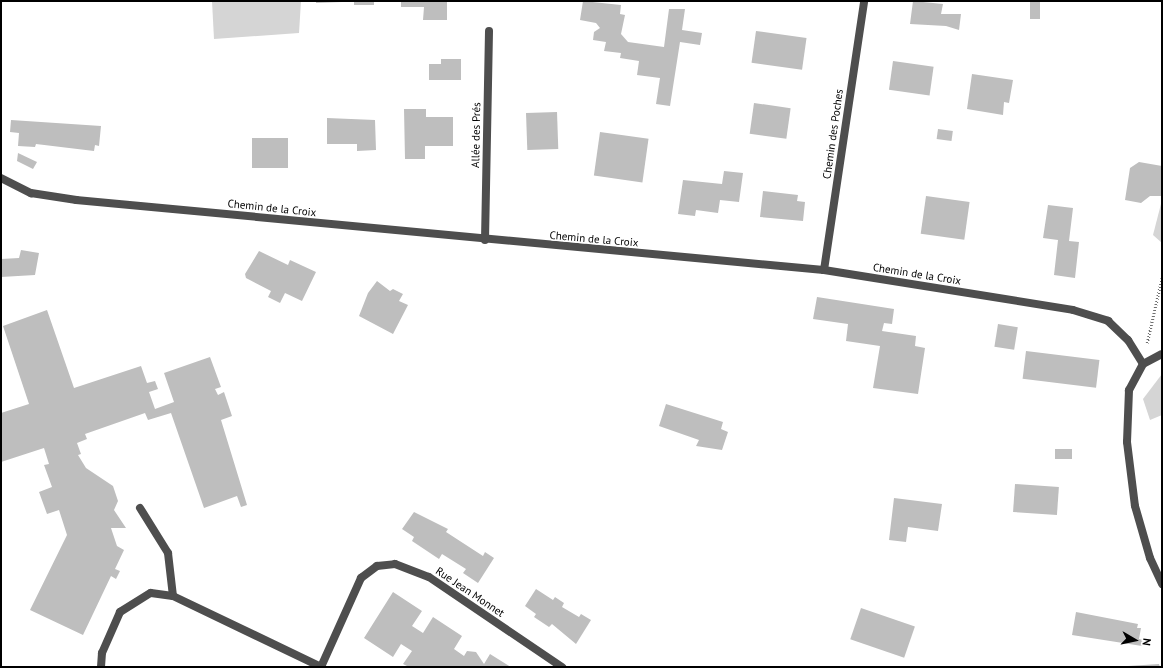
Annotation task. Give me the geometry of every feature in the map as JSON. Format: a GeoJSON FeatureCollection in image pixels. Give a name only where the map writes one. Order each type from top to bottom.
{"type":"FeatureCollection","features":[{"type":"Feature","properties":{"kind":"street","name":"Chemin des Poches"},"geometry":{"type":"LineString","coordinates":[[824,270],[864,1]]}},
{"type":"Feature","properties":{"kind":"street","name":"Allée des Prés"},"geometry":{"type":"LineString","coordinates":[[485,240],[489,31]]}},
{"type":"Feature","properties":{"kind":"street","name":"Chemin de la Croix"},"geometry":{"type":"LineString","coordinates":[[1,178],[31,193],[76,200],[485,240],[824,270],[1073,310],[1108,321],[1128,340],[1142,364]]}},
{"type":"Feature","properties":{"kind":"street"},"geometry":{"type":"LineString","coordinates":[[1162,354],[1142,364],[1129,390],[1127,442],[1136,506],[1150,558],[1162,582]]}},
{"type":"Feature","properties":{"kind":"street"},"geometry":{"type":"LineString","coordinates":[[140,508],[168,553],[172,596]]}},
{"type":"Feature","properties":{"kind":"street","name":"Rue Jean Monnet"},"geometry":{"type":"LineString","coordinates":[[321,667],[361,578],[377,566],[395,564],[429,578],[562,667]]}},
{"type":"Feature","properties":{"kind":"street"},"geometry":{"type":"LineString","coordinates":[[101,667],[102,654],[120,612],[151,594],[172,596],[321,667]]}},
{"type":"Feature","properties":{"kind":"path"},"geometry":{"type":"LineString","coordinates":[[1142,364],[1162,277]]}},
{"type":"Feature","properties":{"kind":"shaded area"},"geometry":{"type":"Polygon","coordinates":[[[212,1],[301,1],[299,33],[214,39],[212,1]]]}},
{"type":"Feature","properties":{"kind":"shaded area"},"geometry":{"type":"Polygon","coordinates":[[[1162,200],[1162,243],[1153,235],[1162,200]]]}},
{"type":"Feature","properties":{"kind":"shaded area"},"geometry":{"type":"Polygon","coordinates":[[[1162,374],[1162,415],[1150,420],[1143,399],[1162,374]]]}},
{"type":"Feature","properties":{"kind":"building"},"geometry":{"type":"Polygon","coordinates":[[[316,1],[342,1],[342,2],[316,3],[316,1]]]}},
{"type":"Feature","properties":{"kind":"building"},"geometry":{"type":"Polygon","coordinates":[[[354,1],[374,1],[374,5],[354,5],[354,1]]]}},
{"type":"Feature","properties":{"kind":"building"},"geometry":{"type":"Polygon","coordinates":[[[401,1],[447,1],[447,20],[423,20],[424,7],[401,7],[401,1]]]}},
{"type":"Feature","properties":{"kind":"building"},"geometry":{"type":"Polygon","coordinates":[[[583,1],[621,5],[620,14],[625,15],[621,34],[628,42],[664,47],[669,9],[685,9],[682,30],[702,33],[700,45],[680,42],[670,106],[656,104],[660,78],[637,75],[639,61],[620,58],[621,53],[604,51],[606,42],[593,40],[594,32],[600,28],[596,23],[580,20],[583,1]]]}},
{"type":"Feature","properties":{"kind":"building"},"geometry":{"type":"Polygon","coordinates":[[[913,1],[943,4],[941,14],[961,14],[959,30],[946,26],[910,24],[913,1]]]}},
{"type":"Feature","properties":{"kind":"building"},"geometry":{"type":"Polygon","coordinates":[[[1030,1],[1040,1],[1040,19],[1030,19],[1030,1]]]}},
{"type":"Feature","properties":{"kind":"building"},"geometry":{"type":"Polygon","coordinates":[[[756,31],[807,38],[802,70],[752,63],[756,31]]]}},
{"type":"Feature","properties":{"kind":"building"},"geometry":{"type":"Polygon","coordinates":[[[441,59],[461,59],[461,80],[429,80],[429,64],[441,64],[441,59]]]}},
{"type":"Feature","properties":{"kind":"building"},"geometry":{"type":"Polygon","coordinates":[[[893,61],[934,67],[930,95],[889,90],[893,61]]]}},
{"type":"Feature","properties":{"kind":"building"},"geometry":{"type":"Polygon","coordinates":[[[972,74],[1013,80],[1009,103],[1004,102],[1003,115],[967,109],[972,74]]]}},
{"type":"Feature","properties":{"kind":"building"},"geometry":{"type":"Polygon","coordinates":[[[754,103],[791,108],[786,139],[750,134],[754,103]]]}},
{"type":"Feature","properties":{"kind":"building"},"geometry":{"type":"Polygon","coordinates":[[[404,109],[426,109],[426,117],[453,117],[453,146],[425,146],[425,159],[405,159],[404,109]]]}},
{"type":"Feature","properties":{"kind":"building"},"geometry":{"type":"Polygon","coordinates":[[[557,112],[558,149],[527,150],[526,113],[557,112]]]}},
{"type":"Feature","properties":{"kind":"building"},"geometry":{"type":"Polygon","coordinates":[[[327,118],[375,120],[376,150],[357,151],[357,144],[327,144],[327,118]]]}},
{"type":"Feature","properties":{"kind":"building"},"geometry":{"type":"Polygon","coordinates":[[[11,120],[101,126],[99,146],[95,145],[94,151],[36,144],[35,147],[18,146],[19,133],[10,132],[11,120]]]}},
{"type":"Feature","properties":{"kind":"building"},"geometry":{"type":"Polygon","coordinates":[[[938,129],[953,131],[951,141],[937,139],[938,129]]]}},
{"type":"Feature","properties":{"kind":"building"},"geometry":{"type":"Polygon","coordinates":[[[600,132],[649,139],[642,182],[594,176],[600,132]]]}},
{"type":"Feature","properties":{"kind":"building"},"geometry":{"type":"Polygon","coordinates":[[[252,138],[288,138],[288,168],[252,168],[252,138]]]}},
{"type":"Feature","properties":{"kind":"building"},"geometry":{"type":"Polygon","coordinates":[[[18,153],[37,162],[33,169],[17,161],[18,153]]]}},
{"type":"Feature","properties":{"kind":"building"},"geometry":{"type":"Polygon","coordinates":[[[1139,162],[1162,166],[1162,196],[1150,196],[1141,203],[1125,200],[1130,168],[1139,162]]]}},
{"type":"Feature","properties":{"kind":"building"},"geometry":{"type":"Polygon","coordinates":[[[724,171],[743,173],[739,202],[720,200],[718,213],[696,210],[695,216],[678,214],[683,180],[722,184],[724,171]]]}},
{"type":"Feature","properties":{"kind":"building"},"geometry":{"type":"Polygon","coordinates":[[[763,191],[798,195],[797,201],[805,202],[803,221],[760,217],[763,191]]]}},
{"type":"Feature","properties":{"kind":"building"},"geometry":{"type":"Polygon","coordinates":[[[926,196],[970,202],[964,240],[921,234],[926,196]]]}},
{"type":"Feature","properties":{"kind":"building"},"geometry":{"type":"Polygon","coordinates":[[[1048,205],[1073,208],[1069,241],[1079,242],[1075,278],[1054,275],[1058,240],[1043,238],[1048,205]]]}},
{"type":"Feature","properties":{"kind":"building"},"geometry":{"type":"Polygon","coordinates":[[[21,250],[39,253],[35,275],[1,277],[1,259],[19,258],[21,250]]]}},
{"type":"Feature","properties":{"kind":"building"},"geometry":{"type":"Polygon","coordinates":[[[259,251],[288,265],[290,260],[316,272],[302,301],[285,293],[280,303],[268,297],[271,291],[246,278],[245,274],[259,251]]]}},
{"type":"Feature","properties":{"kind":"building"},"geometry":{"type":"Polygon","coordinates":[[[377,281],[390,291],[393,289],[403,294],[399,301],[408,305],[393,334],[359,316],[368,293],[377,281]]]}},
{"type":"Feature","properties":{"kind":"building"},"geometry":{"type":"Polygon","coordinates":[[[817,297],[894,309],[892,324],[884,323],[882,331],[916,336],[915,346],[925,348],[918,394],[873,388],[880,346],[846,341],[848,324],[813,319],[817,297]]]}},
{"type":"Feature","properties":{"kind":"building"},"geometry":{"type":"Polygon","coordinates":[[[47,310],[74,388],[141,366],[147,383],[155,381],[158,389],[149,392],[155,409],[174,402],[164,373],[210,357],[221,387],[215,389],[218,395],[224,392],[232,416],[221,420],[247,505],[241,507],[237,496],[204,508],[171,413],[148,420],[145,413],[85,434],[87,439],[77,443],[81,454],[78,455],[86,468],[113,486],[118,501],[114,510],[126,528],[111,528],[117,546],[124,550],[115,569],[120,571],[116,579],[111,576],[83,635],[30,610],[67,535],[59,510],[47,514],[39,492],[52,487],[44,465],[49,464],[44,448],[1,462],[1,413],[29,404],[3,326],[47,310]]]}},
{"type":"Feature","properties":{"kind":"building"},"geometry":{"type":"Polygon","coordinates":[[[998,324],[1018,327],[1014,350],[994,347],[998,324]]]}},
{"type":"Feature","properties":{"kind":"building"},"geometry":{"type":"Polygon","coordinates":[[[1026,351],[1099,360],[1096,388],[1023,379],[1026,351]]]}},
{"type":"Feature","properties":{"kind":"building"},"geometry":{"type":"Polygon","coordinates":[[[666,404],[723,422],[721,429],[728,432],[722,450],[696,446],[699,440],[659,426],[666,404]]]}},
{"type":"Feature","properties":{"kind":"building"},"geometry":{"type":"Polygon","coordinates":[[[1055,449],[1072,449],[1072,459],[1055,459],[1055,449]]]}},
{"type":"Feature","properties":{"kind":"building"},"geometry":{"type":"Polygon","coordinates":[[[1015,484],[1059,487],[1057,515],[1013,512],[1015,484]]]}},
{"type":"Feature","properties":{"kind":"building"},"geometry":{"type":"Polygon","coordinates":[[[894,498],[942,504],[938,531],[908,527],[906,542],[889,540],[894,498]]]}},
{"type":"Feature","properties":{"kind":"building"},"geometry":{"type":"Polygon","coordinates":[[[414,512],[448,529],[446,532],[483,556],[485,552],[494,558],[478,583],[463,573],[466,569],[442,554],[439,559],[412,541],[414,537],[402,529],[414,512]]]}},
{"type":"Feature","properties":{"kind":"building"},"geometry":{"type":"Polygon","coordinates":[[[536,589],[553,600],[555,597],[564,603],[562,607],[579,617],[581,614],[591,620],[576,644],[552,624],[549,627],[534,617],[536,614],[525,606],[536,589]]]}},
{"type":"Feature","properties":{"kind":"building"},"geometry":{"type":"Polygon","coordinates":[[[393,592],[422,611],[412,626],[423,633],[433,617],[462,636],[454,649],[464,656],[467,651],[476,652],[484,664],[490,654],[511,667],[409,667],[403,664],[412,651],[401,644],[393,657],[364,638],[393,592]]]}},
{"type":"Feature","properties":{"kind":"building"},"geometry":{"type":"Polygon","coordinates":[[[861,608],[915,627],[904,658],[850,639],[861,608]]]}},
{"type":"Feature","properties":{"kind":"building"},"geometry":{"type":"Polygon","coordinates":[[[1076,612],[1138,624],[1137,628],[1141,628],[1139,639],[1143,640],[1142,646],[1072,635],[1076,612]]]}},
{"type":"Feature","properties":{"kind":"building"},"geometry":{"type":"Polygon","coordinates":[[[1159,664],[1160,667],[1128,667],[1128,666],[1159,664]]]}}]}
